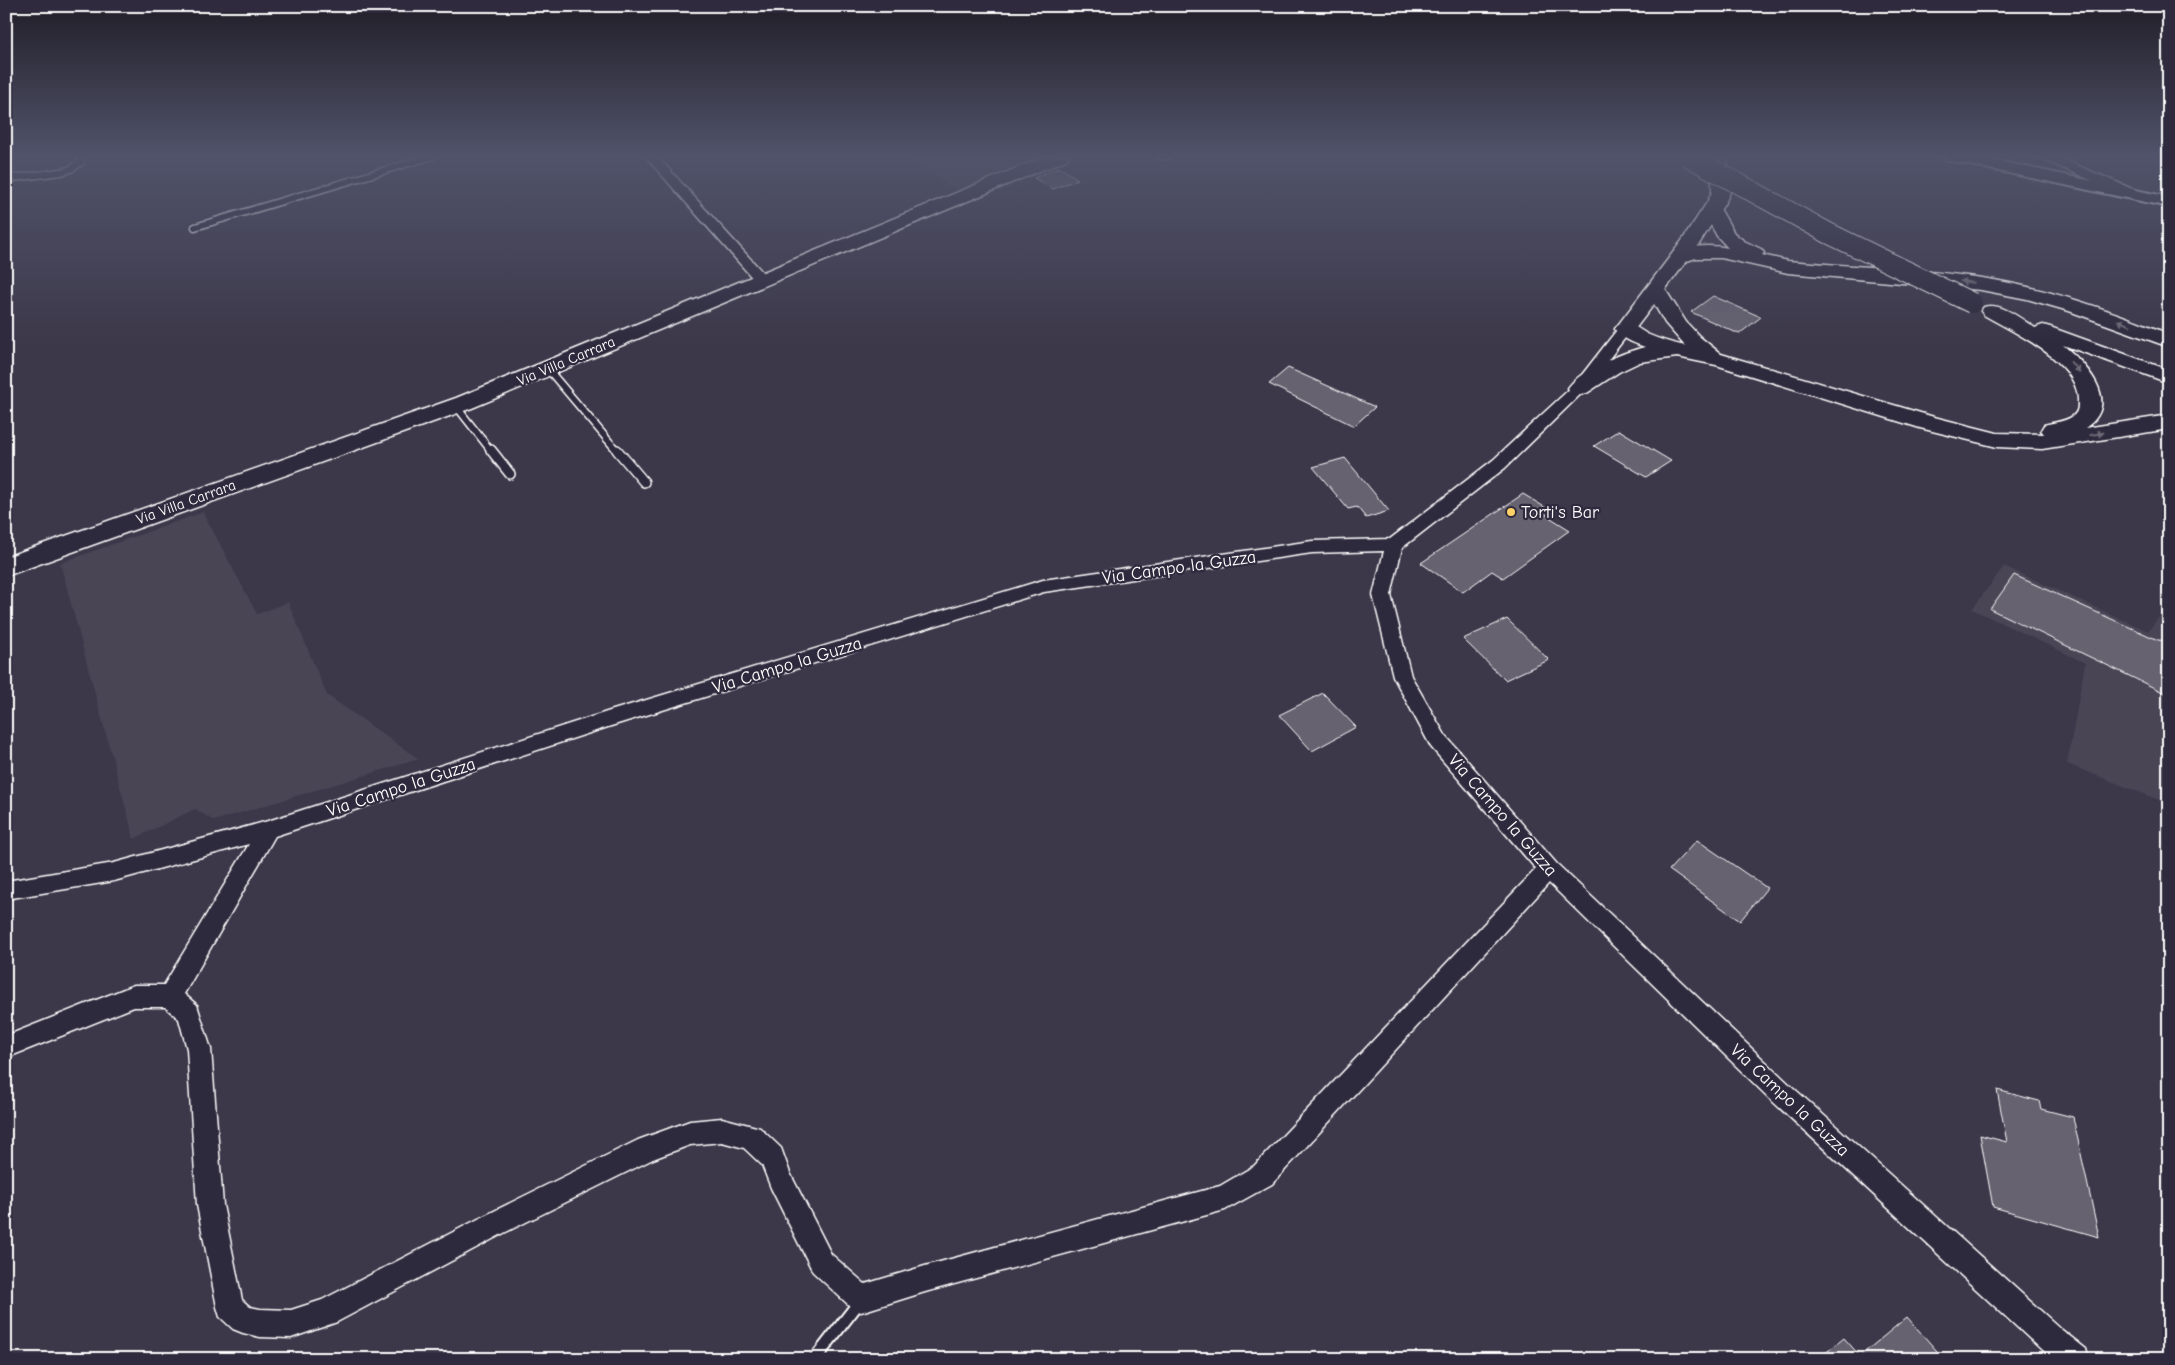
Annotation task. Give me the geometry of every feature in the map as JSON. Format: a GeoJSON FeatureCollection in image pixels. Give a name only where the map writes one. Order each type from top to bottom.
{"type":"FeatureCollection","features":[{"type":"Feature","properties":{"kind":"main road","name":"Via Villa Carrara"},"geometry":{"type":"LineString","coordinates":[[6,567],[456,406],[906,220]]}},
{"type":"Feature","properties":{"kind":"main road"},"geometry":{"type":"LineString","coordinates":[[1706,220],[1681,257],[1625,328],[1645,340],[1693,351],[1928,424],[1997,440],[2042,442],[2169,422]]}},
{"type":"Feature","properties":{"kind":"main road"},"geometry":{"type":"LineString","coordinates":[[1717,220],[1724,235],[1738,246],[1775,260],[1812,268]]}},
{"type":"Feature","properties":{"kind":"main road"},"geometry":{"type":"LineString","coordinates":[[1803,220],[1905,272],[1981,307],[2169,377]]}},
{"type":"Feature","properties":{"kind":"main road"},"geometry":{"type":"LineString","coordinates":[[1681,257],[1708,251],[1778,265],[1981,284],[2019,291],[2098,314],[2169,341]]}},
{"type":"Feature","properties":{"kind":"main road"},"geometry":{"type":"LineString","coordinates":[[1656,290],[1693,351]]}},
{"type":"Feature","properties":{"kind":"main road"},"geometry":{"type":"LineString","coordinates":[[1928,424],[2004,432],[2038,432],[2063,428],[2077,423],[2085,417],[2092,399],[2090,392],[2076,369],[2052,347],[1981,307]]}},
{"type":"Feature","properties":{"kind":"main road"},"geometry":{"type":"LineString","coordinates":[[1579,388],[1617,362],[1633,356],[1655,352],[1693,351]]}},
{"type":"Feature","properties":{"kind":"main road","name":"Via Villa Carrara"},"geometry":{"type":"LineString","coordinates":[[6,556],[64,545]]}},
{"type":"Feature","properties":{"kind":"street"},"geometry":{"type":"LineString","coordinates":[[708,220],[761,280]]}},
{"type":"Feature","properties":{"kind":"street"},"geometry":{"type":"LineString","coordinates":[[1394,545],[1500,464],[1579,388],[1625,328]]}},
{"type":"Feature","properties":{"kind":"street","name":"Via Campo la Guzza"},"geometry":{"type":"LineString","coordinates":[[6,890],[114,872],[268,830],[610,719],[1043,586],[1312,547],[1394,545],[1382,595],[1402,676],[1438,741],[1549,869],[1778,1091],[2052,1340],[2076,1359]]}},
{"type":"Feature","properties":{"kind":"street"},"geometry":{"type":"LineString","coordinates":[[170,996],[268,830]]}},
{"type":"Feature","properties":{"kind":"street"},"geometry":{"type":"LineString","coordinates":[[6,1047],[134,996],[170,996],[189,1013],[199,1049],[210,1205],[230,1307],[243,1319],[260,1323],[291,1324],[327,1312],[495,1224],[647,1149],[690,1133],[722,1130],[751,1136],[772,1156],[780,1179],[822,1263],[861,1299],[934,1276],[1225,1197],[1262,1175],[1549,869]]}},
{"type":"Feature","properties":{"kind":"lane"},"geometry":{"type":"LineString","coordinates":[[195,227],[219,220]]}},
{"type":"Feature","properties":{"kind":"lane"},"geometry":{"type":"LineString","coordinates":[[547,368],[644,482]]}},
{"type":"Feature","properties":{"kind":"lane"},"geometry":{"type":"LineString","coordinates":[[456,406],[510,474]]}},
{"type":"Feature","properties":{"kind":"lane"},"geometry":{"type":"LineString","coordinates":[[815,1359],[861,1299]]}},
{"type":"Feature","properties":{"kind":"shaded area"},"geometry":{"type":"Polygon","coordinates":[[[203,512],[257,614],[288,602],[327,695],[419,759],[214,821],[195,809],[134,839],[60,563],[203,512]]]}},
{"type":"Feature","properties":{"kind":"shaded area"},"geometry":{"type":"Polygon","coordinates":[[[2004,566],[2148,631],[2169,604],[2169,804],[2067,764],[2085,663],[1972,609],[2004,566]]]}},
{"type":"Feature","properties":{"kind":"building"},"geometry":{"type":"Polygon","coordinates":[[[1713,296],[1761,317],[1739,334],[1691,312],[1713,296]]]}},
{"type":"Feature","properties":{"kind":"building"},"geometry":{"type":"Polygon","coordinates":[[[1288,368],[1375,407],[1354,426],[1269,384],[1288,368]]]}},
{"type":"Feature","properties":{"kind":"building"},"geometry":{"type":"Polygon","coordinates":[[[1619,430],[1671,461],[1646,477],[1594,446],[1619,430]]]}},
{"type":"Feature","properties":{"kind":"building"},"geometry":{"type":"Polygon","coordinates":[[[1345,458],[1389,511],[1366,518],[1357,507],[1348,509],[1313,467],[1345,458]]]}},
{"type":"Feature","properties":{"kind":"building"},"geometry":{"type":"Polygon","coordinates":[[[1523,494],[1551,511],[1546,515],[1570,530],[1503,578],[1492,571],[1463,592],[1421,563],[1523,494]]]}},
{"type":"Feature","properties":{"kind":"building"},"geometry":{"type":"Polygon","coordinates":[[[2014,575],[2158,640],[2169,641],[2169,695],[1990,609],[2014,575]]]}},
{"type":"Feature","properties":{"kind":"building"},"geometry":{"type":"Polygon","coordinates":[[[1507,619],[1549,660],[1505,680],[1463,639],[1507,619]]]}},
{"type":"Feature","properties":{"kind":"building"},"geometry":{"type":"Polygon","coordinates":[[[1323,693],[1356,727],[1312,751],[1279,715],[1323,693]]]}},
{"type":"Feature","properties":{"kind":"building"},"geometry":{"type":"Polygon","coordinates":[[[1697,840],[1767,888],[1740,921],[1669,870],[1697,840]]]}},
{"type":"Feature","properties":{"kind":"building"},"geometry":{"type":"Polygon","coordinates":[[[1997,1090],[2039,1101],[2041,1109],[2073,1117],[2099,1237],[1993,1207],[1980,1135],[2007,1142],[1997,1090]]]}},
{"type":"Feature","properties":{"kind":"building"},"geometry":{"type":"Polygon","coordinates":[[[1907,1317],[1944,1359],[1818,1359],[1844,1338],[1860,1356],[1907,1317]]]}},
{"type":"Feature","properties":{"kind":"place","name":"Torti's Bar"},"geometry":{"type":"Point","coordinates":[1511,512]}}]}
